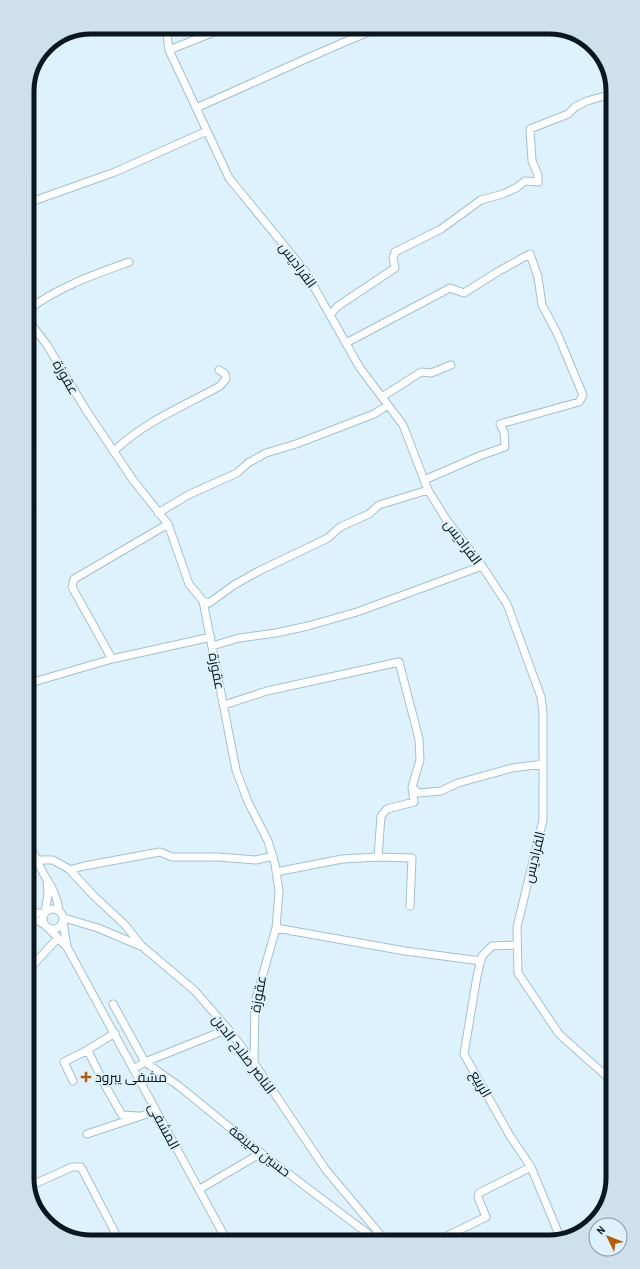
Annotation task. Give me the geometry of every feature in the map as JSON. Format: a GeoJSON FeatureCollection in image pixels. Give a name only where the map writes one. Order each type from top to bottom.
{"type":"FeatureCollection","features":[{"type":"Feature","properties":{"kind":"street","name":"الفراديس"},"geometry":{"type":"LineString","coordinates":[[167,34],[169,50],[229,178],[305,271],[360,368],[403,425],[428,490],[446,519],[482,566],[507,604],[542,697],[543,820],[517,927],[516,945],[518,973],[559,1034],[606,1076]]}},
{"type":"Feature","properties":{"kind":"street"},"geometry":{"type":"LineString","coordinates":[[169,50],[209,34]]}},
{"type":"Feature","properties":{"kind":"street"},"geometry":{"type":"LineString","coordinates":[[196,108],[258,81],[284,67],[364,34]]}},
{"type":"Feature","properties":{"kind":"street"},"geometry":{"type":"LineString","coordinates":[[330,315],[338,306],[395,268],[393,258],[395,252],[441,229],[481,200],[510,191],[525,181],[538,182],[538,175],[532,161],[530,129],[568,114],[575,107],[587,101],[606,96]]}},
{"type":"Feature","properties":{"kind":"street"},"geometry":{"type":"LineString","coordinates":[[34,202],[115,172],[207,132]]}},
{"type":"Feature","properties":{"kind":"street"},"geometry":{"type":"LineString","coordinates":[[346,343],[450,288],[464,293],[530,254],[538,277],[542,305],[557,334],[583,395],[579,402],[500,424],[504,432],[506,447],[482,455],[424,480]]}},
{"type":"Feature","properties":{"kind":"street"},"geometry":{"type":"LineString","coordinates":[[34,306],[62,288],[89,276],[128,262]]}},
{"type":"Feature","properties":{"kind":"street","name":"عقوزة"},"geometry":{"type":"LineString","coordinates":[[34,328],[47,345],[86,410],[114,451],[158,513],[168,524],[189,584],[203,601],[236,770],[248,802],[268,841],[273,856],[279,891],[276,928],[255,1002],[254,1063]]}},
{"type":"Feature","properties":{"kind":"street"},"geometry":{"type":"LineString","coordinates":[[382,397],[421,372],[431,373],[451,365]]}},
{"type":"Feature","properties":{"kind":"street"},"geometry":{"type":"LineString","coordinates":[[114,451],[124,441],[169,412],[220,386],[226,379],[225,374],[220,370]]}},
{"type":"Feature","properties":{"kind":"street"},"geometry":{"type":"LineString","coordinates":[[158,513],[188,495],[237,473],[248,463],[266,453],[291,446],[374,414],[388,405]]}},
{"type":"Feature","properties":{"kind":"street"},"geometry":{"type":"LineString","coordinates":[[203,601],[209,603],[234,585],[257,572],[328,538],[340,527],[369,514],[379,505],[428,490]]}},
{"type":"Feature","properties":{"kind":"street"},"geometry":{"type":"LineString","coordinates":[[112,659],[72,587],[72,583],[74,579],[168,524]]}},
{"type":"Feature","properties":{"kind":"street"},"geometry":{"type":"LineString","coordinates":[[212,646],[239,638],[276,633],[308,626],[357,612],[482,566]]}},
{"type":"Feature","properties":{"kind":"street"},"geometry":{"type":"LineString","coordinates":[[34,682],[112,659],[211,637]]}},
{"type":"Feature","properties":{"kind":"street"},"geometry":{"type":"LineString","coordinates":[[224,705],[266,691],[399,662],[419,739],[420,760],[412,787],[414,802],[387,808],[381,816],[378,857]]}},
{"type":"Feature","properties":{"kind":"street"},"geometry":{"type":"LineString","coordinates":[[412,787],[418,793],[441,791],[458,783],[512,768],[543,764]]}},
{"type":"Feature","properties":{"kind":"street"},"geometry":{"type":"LineString","coordinates":[[70,870],[160,852],[172,857],[218,857],[256,860],[273,856]]}},
{"type":"Feature","properties":{"kind":"street"},"geometry":{"type":"LineString","coordinates":[[34,854],[46,878],[54,888],[58,899],[67,948]]}},
{"type":"Feature","properties":{"kind":"street"},"geometry":{"type":"LineString","coordinates":[[276,872],[342,859],[378,857],[412,858],[410,906]]}},
{"type":"Feature","properties":{"kind":"street"},"geometry":{"type":"LineString","coordinates":[[38,860],[53,860],[70,870],[94,896],[125,925],[143,947]]}},
{"type":"Feature","properties":{"kind":"street"},"geometry":{"type":"LineString","coordinates":[[46,878],[48,894],[43,920],[46,926],[57,929],[63,920]]}},
{"type":"Feature","properties":{"kind":"street"},"geometry":{"type":"LineString","coordinates":[[34,914],[45,913],[52,908],[59,910]]}},
{"type":"Feature","properties":{"kind":"street"},"geometry":{"type":"LineString","coordinates":[[34,919],[46,926],[67,948]]}},
{"type":"Feature","properties":{"kind":"street","name":"الناصر صلاح الدين"},"geometry":{"type":"LineString","coordinates":[[63,920],[104,930],[143,947],[195,991],[228,1029],[254,1063],[326,1170],[381,1235]]}},
{"type":"Feature","properties":{"kind":"street"},"geometry":{"type":"LineString","coordinates":[[276,928],[392,950],[481,961]]}},
{"type":"Feature","properties":{"kind":"street"},"geometry":{"type":"LineString","coordinates":[[34,964],[58,938]]}},
{"type":"Feature","properties":{"kind":"street","name":"الربيع"},"geometry":{"type":"LineString","coordinates":[[516,945],[492,946],[482,956],[477,976],[464,1054],[510,1136],[531,1167],[559,1234]]}},
{"type":"Feature","properties":{"kind":"street","name":"المشفى"},"geometry":{"type":"LineString","coordinates":[[67,948],[116,1034],[173,1145],[200,1189],[223,1235]]}},
{"type":"Feature","properties":{"kind":"street"},"geometry":{"type":"LineString","coordinates":[[113,1004],[145,1062]]}},
{"type":"Feature","properties":{"kind":"street"},"geometry":{"type":"LineString","coordinates":[[134,1068],[145,1062],[228,1029]]}},
{"type":"Feature","properties":{"kind":"street"},"geometry":{"type":"LineString","coordinates":[[73,1081],[64,1062],[116,1034]]}},
{"type":"Feature","properties":{"kind":"street"},"geometry":{"type":"LineString","coordinates":[[84,1052],[89,1053],[106,1088],[122,1115],[138,1116]]}},
{"type":"Feature","properties":{"kind":"street","name":"حسين صيبعة"},"geometry":{"type":"LineString","coordinates":[[145,1062],[180,1087],[262,1153],[370,1235]]}},
{"type":"Feature","properties":{"kind":"street"},"geometry":{"type":"LineString","coordinates":[[87,1134],[156,1111]]}},
{"type":"Feature","properties":{"kind":"street"},"geometry":{"type":"LineString","coordinates":[[200,1189],[262,1153]]}},
{"type":"Feature","properties":{"kind":"street"},"geometry":{"type":"LineString","coordinates":[[35,1184],[72,1167],[81,1167],[116,1235]]}},
{"type":"Feature","properties":{"kind":"street"},"geometry":{"type":"LineString","coordinates":[[449,1235],[486,1216],[478,1197],[479,1194],[531,1167]]}},
{"type":"Feature","properties":{"kind":"place","name":"مشفى يبرود"},"geometry":{"type":"Point","coordinates":[86,1077]}}]}
